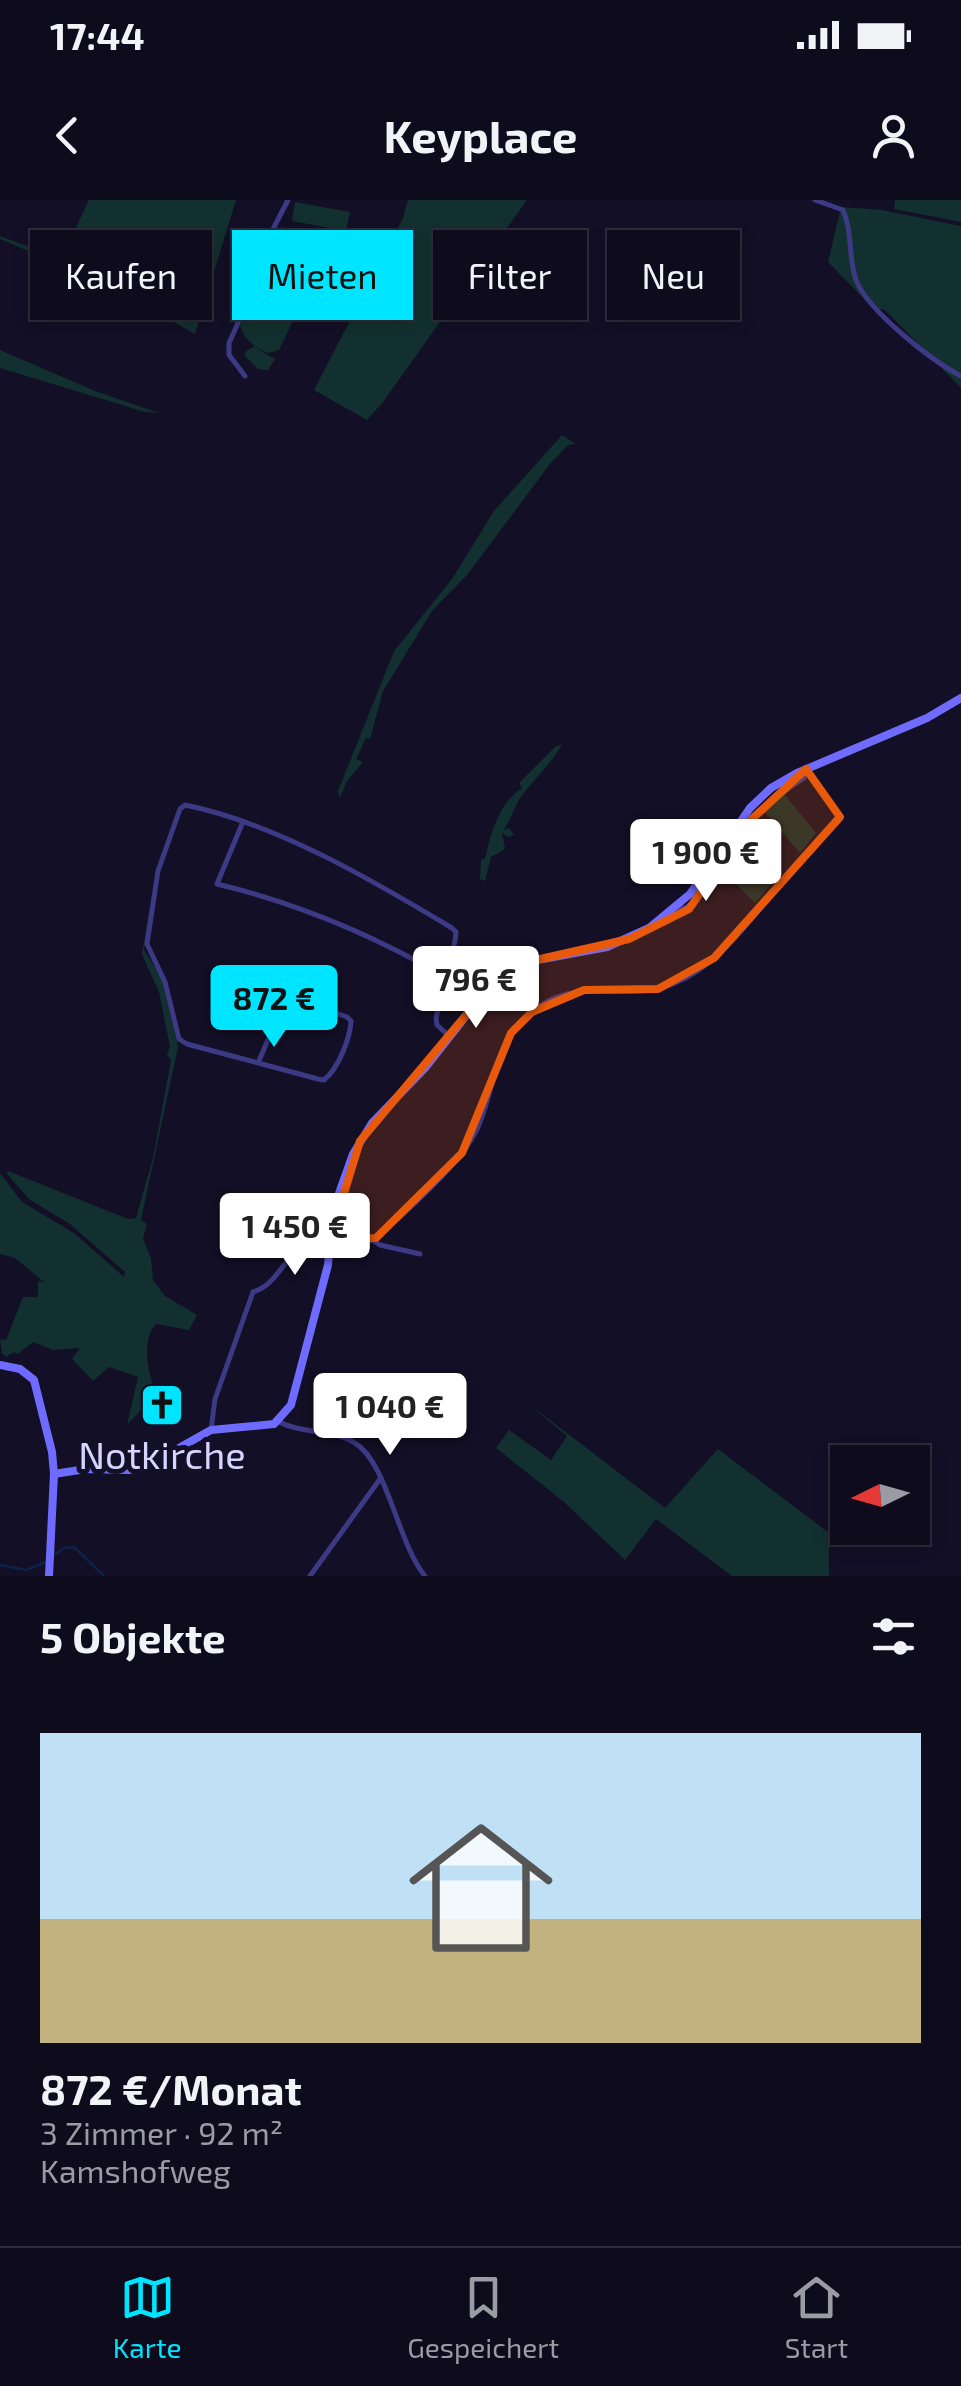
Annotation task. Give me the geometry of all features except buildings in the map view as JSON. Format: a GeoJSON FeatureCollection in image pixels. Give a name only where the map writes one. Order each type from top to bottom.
{"type":"FeatureCollection","features":[{"type":"Feature","properties":{"kind":"main road"},"geometry":{"type":"LineString","coordinates":[[54,1474],[86,1468],[145,1468],[212,1430],[279,1422],[291,1406],[328,1265],[336,1200],[360,1141],[488,988],[515,967],[538,958],[614,944],[649,928],[695,888],[758,800],[780,782],[927,718],[961,698]]}},
{"type":"Feature","properties":{"kind":"main road"},"geometry":{"type":"LineString","coordinates":[[0,1366],[24,1371],[34,1380],[52,1452],[49,1576]]}},
{"type":"Feature","properties":{"kind":"street"},"geometry":{"type":"LineString","coordinates":[[245,376],[229,355],[229,343],[288,200]]}},
{"type":"Feature","properties":{"kind":"street"},"geometry":{"type":"LineString","coordinates":[[815,200],[842,210],[850,228],[856,280],[875,307],[932,357],[961,376]]}},
{"type":"Feature","properties":{"kind":"street"},"geometry":{"type":"LineString","coordinates":[[372,1240],[425,1191],[474,1136],[511,1033],[532,1012],[558,997],[595,989],[674,984],[714,958],[840,817],[806,770]]}},
{"type":"Feature","properties":{"kind":"street"},"geometry":{"type":"LineString","coordinates":[[258,1064],[286,998],[347,1016],[351,1021],[326,1080],[258,1064],[182,1042],[165,982],[147,949],[158,871],[183,806],[242,823],[375,882],[456,932],[436,1022],[449,1036]]}},
{"type":"Feature","properties":{"kind":"street"},"geometry":{"type":"LineString","coordinates":[[242,823],[217,884],[261,896],[390,946],[445,977]]}},
{"type":"Feature","properties":{"kind":"street"},"geometry":{"type":"LineString","coordinates":[[212,1430],[215,1399],[252,1292],[262,1288],[304,1240],[330,1235],[372,1240],[420,1254]]}},
{"type":"Feature","properties":{"kind":"street"},"geometry":{"type":"LineString","coordinates":[[279,1422],[358,1444],[380,1479],[411,1555],[425,1576]]}},
{"type":"Feature","properties":{"kind":"street"},"geometry":{"type":"LineString","coordinates":[[310,1576],[380,1479]]}},
{"type":"Feature","properties":{"kind":"highlighted area"},"geometry":{"type":"Polygon","coordinates":[[[806,769],[840,817],[714,958],[658,989],[584,990],[532,1012],[511,1033],[462,1153],[376,1238],[330,1239],[360,1141],[493,983],[527,962],[629,939],[689,909],[753,818],[806,769]]]}},
{"type":"Feature","properties":{"kind":"green space"},"geometry":{"type":"Polygon","coordinates":[[[89,200],[236,200],[212,278],[212,230],[75,230],[89,200]]]}},
{"type":"Feature","properties":{"kind":"green space"},"geometry":{"type":"Polygon","coordinates":[[[408,200],[527,200],[506,230],[433,230],[433,320],[441,320],[367,420],[314,390],[350,320],[413,320],[413,230],[397,230],[408,200]]]}},
{"type":"Feature","properties":{"kind":"green space"},"geometry":{"type":"Polygon","coordinates":[[[895,200],[961,200],[961,222],[894,209],[895,200]]]}},
{"type":"Feature","properties":{"kind":"green space"},"geometry":{"type":"Polygon","coordinates":[[[295,202],[350,212],[346,230],[292,221],[295,202]]]}},
{"type":"Feature","properties":{"kind":"green space"},"geometry":{"type":"Polygon","coordinates":[[[841,207],[882,210],[961,226],[961,388],[885,310],[873,308],[828,262],[841,207]]]}},
{"type":"Feature","properties":{"kind":"green space"},"geometry":{"type":"Polygon","coordinates":[[[0,239],[30,247],[30,252],[0,239]]]}},
{"type":"Feature","properties":{"kind":"green space"},"geometry":{"type":"Polygon","coordinates":[[[171,320],[199,320],[195,334],[171,320]]]}},
{"type":"Feature","properties":{"kind":"green space"},"geometry":{"type":"Polygon","coordinates":[[[242,320],[294,320],[279,350],[268,353],[255,347],[275,359],[268,370],[258,369],[245,356],[255,346],[240,326],[242,320]]]}},
{"type":"Feature","properties":{"kind":"green space"},"geometry":{"type":"Polygon","coordinates":[[[0,350],[95,391],[159,413],[0,368],[0,350]]]}},
{"type":"Feature","properties":{"kind":"green space"},"geometry":{"type":"Polygon","coordinates":[[[562,435],[576,444],[568,445],[550,464],[467,575],[432,611],[383,691],[370,739],[366,738],[356,759],[363,762],[347,781],[340,798],[338,791],[394,651],[452,579],[494,511],[562,435]]]}},
{"type":"Feature","properties":{"kind":"green space"},"geometry":{"type":"Polygon","coordinates":[[[562,744],[518,802],[504,830],[509,828],[514,835],[502,833],[505,849],[491,857],[485,881],[480,879],[481,860],[502,810],[522,788],[519,783],[562,744]]]}},
{"type":"Feature","properties":{"kind":"green space"},"geometry":{"type":"Polygon","coordinates":[[[784,794],[816,833],[800,853],[764,811],[784,794]]]}},
{"type":"Feature","properties":{"kind":"green space"},"geometry":{"type":"Polygon","coordinates":[[[736,846],[772,883],[755,903],[722,870],[736,846]]]}},
{"type":"Feature","properties":{"kind":"green space"},"geometry":{"type":"Polygon","coordinates":[[[152,892],[144,950],[162,978],[178,1047],[141,1220],[147,1224],[143,1239],[151,1258],[153,1280],[165,1296],[197,1315],[189,1330],[156,1324],[151,1331],[147,1357],[157,1393],[127,1425],[138,1377],[109,1367],[93,1381],[72,1359],[80,1348],[53,1350],[33,1342],[18,1354],[6,1357],[2,1353],[0,1339],[6,1340],[23,1297],[38,1297],[38,1281],[44,1282],[15,1258],[0,1254],[0,1173],[22,1202],[74,1233],[124,1277],[125,1272],[70,1224],[30,1200],[7,1174],[8,1171],[128,1219],[136,1218],[153,1158],[171,1060],[167,1055],[170,1047],[159,992],[142,954],[152,892]]]}},
{"type":"Feature","properties":{"kind":"green space"},"geometry":{"type":"Polygon","coordinates":[[[525,1401],[665,1508],[718,1449],[829,1533],[829,1576],[732,1576],[656,1519],[625,1560],[564,1502],[496,1448],[509,1430],[551,1460],[567,1436],[525,1401]]]}},
{"type":"Feature","properties":{"kind":"waterway"},"geometry":{"type":"LineString","coordinates":[[52,1557],[64,1548],[74,1547],[104,1576]]}},
{"type":"Feature","properties":{"kind":"waterway"},"geometry":{"type":"LineString","coordinates":[[0,1565],[26,1570],[46,1562]]}},
{"type":"Feature","properties":{"kind":"place","name":"Notkirche"},"geometry":{"type":"Point","coordinates":[162,1405]}}]}
